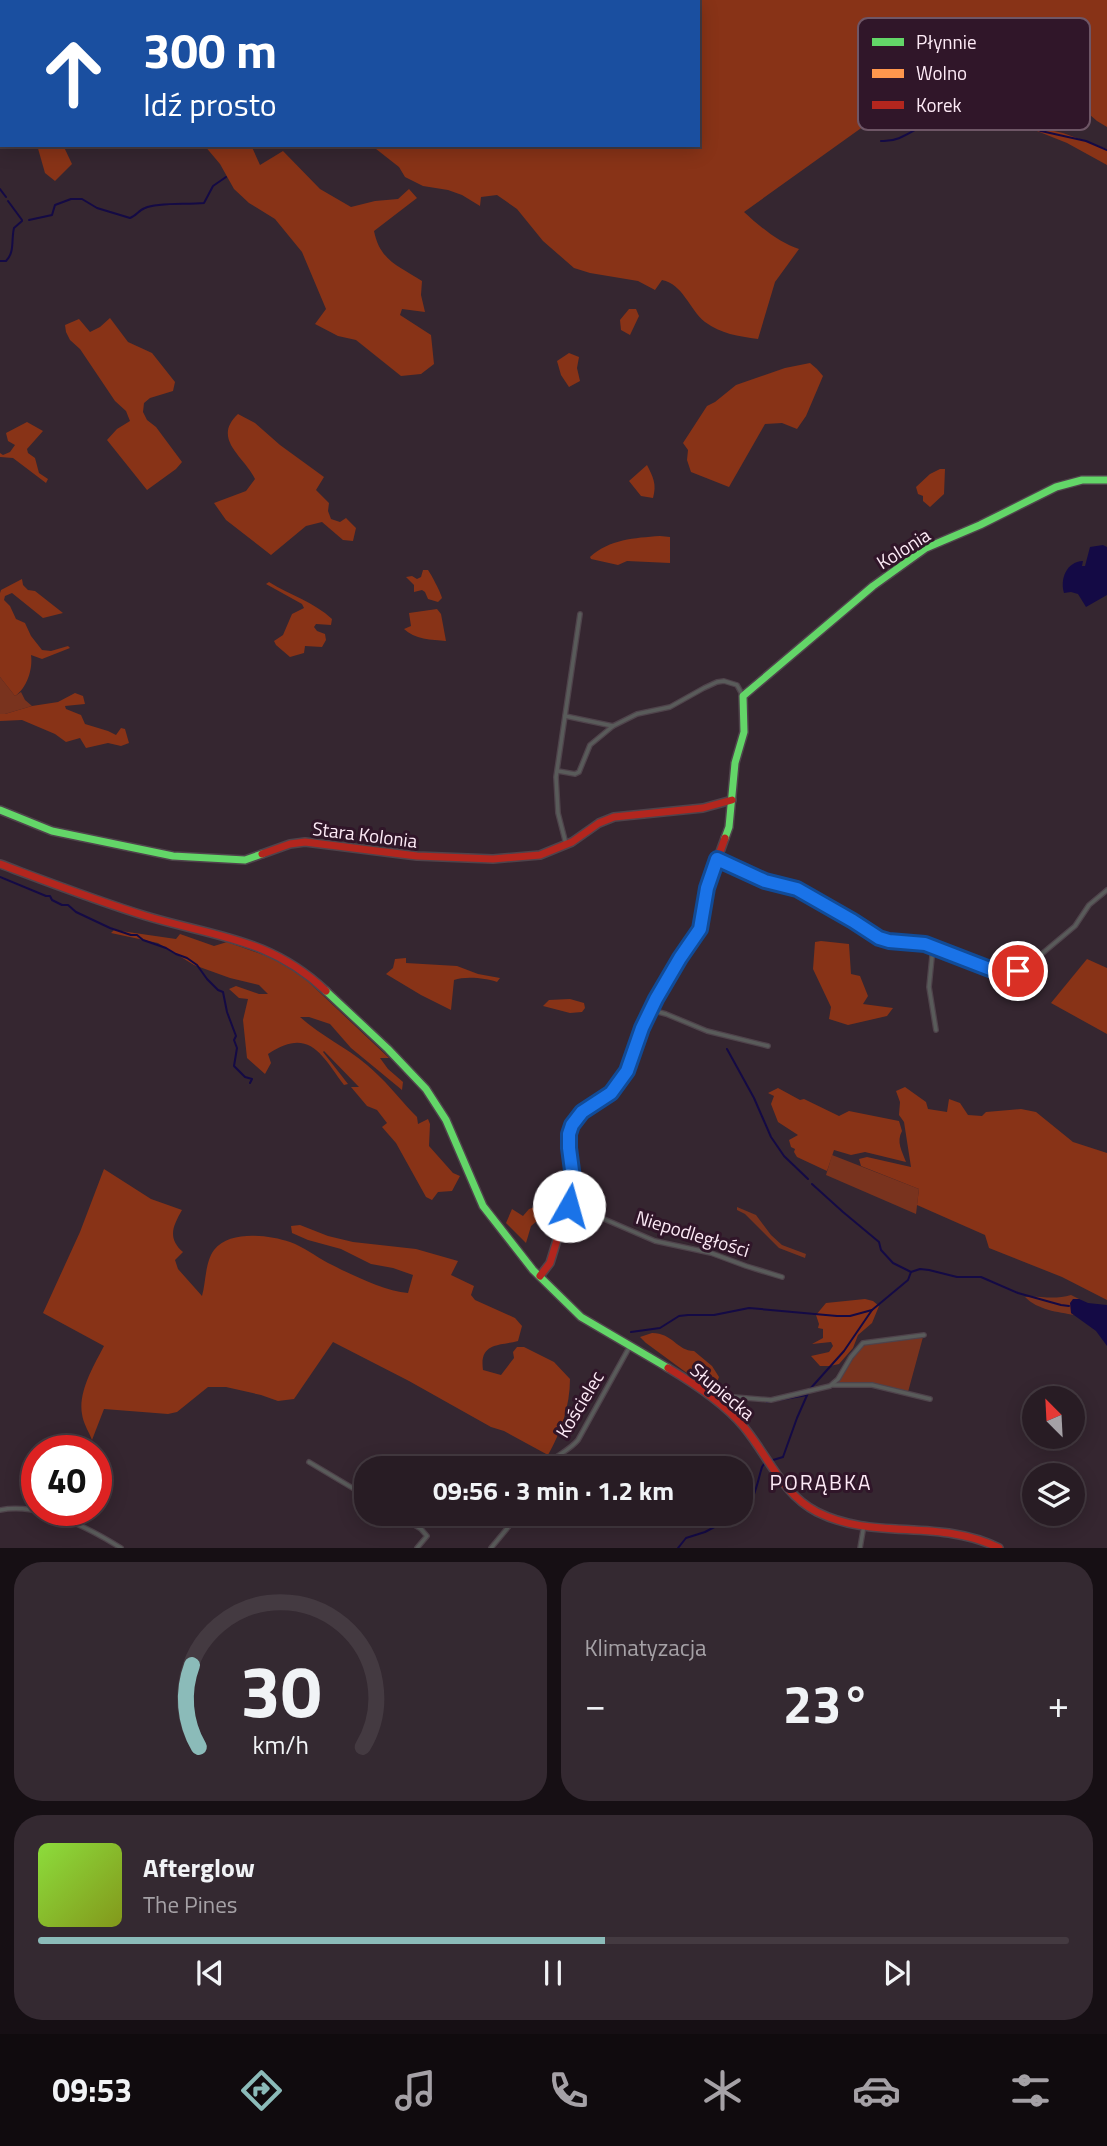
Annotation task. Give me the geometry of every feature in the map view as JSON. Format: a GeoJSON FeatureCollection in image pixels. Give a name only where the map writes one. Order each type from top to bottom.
{"type":"FeatureCollection","features":[{"type":"Feature","properties":{"kind":"street","name":"Kolonia"},"geometry":{"type":"LineString","coordinates":[[743,696],[873,586],[926,548],[980,525],[1056,487],[1083,480],[1107,480]]}},
{"type":"Feature","properties":{"kind":"street"},"geometry":{"type":"LineString","coordinates":[[566,844],[558,813],[556,777],[580,614]]}},
{"type":"Feature","properties":{"kind":"street"},"geometry":{"type":"LineString","coordinates":[[540,1276],[550,1263],[569,1206],[573,1178],[569,1148],[572,1125],[582,1112],[611,1093],[621,1082],[651,1010],[680,958],[700,929],[707,888],[729,827],[735,763],[744,732],[743,696],[737,685],[717,682],[670,707],[636,713],[613,726],[590,746],[579,772],[576,774],[558,771]]}},
{"type":"Feature","properties":{"kind":"street"},"geometry":{"type":"LineString","coordinates":[[565,716],[613,726]]}},
{"type":"Feature","properties":{"kind":"street","name":"Stara Kolonia"},"geometry":{"type":"LineString","coordinates":[[0,810],[52,831],[124,844],[155,853],[232,860],[255,858],[278,848],[305,842],[348,845],[417,856],[481,859],[534,856],[579,838],[598,823],[614,817],[703,808],[732,800]]}},
{"type":"Feature","properties":{"kind":"street"},"geometry":{"type":"LineString","coordinates":[[717,859],[765,881],[797,889],[879,938],[925,944],[1004,974],[1018,971],[1075,926],[1089,905],[1107,890]]}},
{"type":"Feature","properties":{"kind":"street","name":"Słupiecka"},"geometry":{"type":"LineString","coordinates":[[0,864],[141,915],[246,943],[272,952],[296,965],[391,1052],[426,1091],[448,1124],[472,1185],[486,1211],[540,1276],[571,1308],[596,1327],[669,1368],[714,1401],[744,1427],[779,1480],[796,1497],[823,1515],[864,1525],[965,1534],[999,1548]]}},
{"type":"Feature","properties":{"kind":"street"},"geometry":{"type":"LineString","coordinates":[[933,947],[929,987],[936,1030]]}},
{"type":"Feature","properties":{"kind":"street"},"geometry":{"type":"LineString","coordinates":[[651,1010],[707,1031],[768,1046]]}},
{"type":"Feature","properties":{"kind":"street","name":"Niepodległości"},"geometry":{"type":"LineString","coordinates":[[569,1206],[665,1245],[711,1253],[782,1277]]}},
{"type":"Feature","properties":{"kind":"street"},"geometry":{"type":"LineString","coordinates":[[830,1386],[863,1343],[924,1335]]}},
{"type":"Feature","properties":{"kind":"street","name":"Kościelec"},"geometry":{"type":"LineString","coordinates":[[558,1456],[578,1440],[630,1346]]}},
{"type":"Feature","properties":{"kind":"street"},"geometry":{"type":"LineString","coordinates":[[714,1401],[722,1396],[779,1399],[848,1384],[872,1385],[930,1399]]}},
{"type":"Feature","properties":{"kind":"street"},"geometry":{"type":"LineString","coordinates":[[309,1462],[354,1489]]}},
{"type":"Feature","properties":{"kind":"street"},"geometry":{"type":"LineString","coordinates":[[0,1510],[18,1508],[74,1522],[121,1548]]}},
{"type":"Feature","properties":{"kind":"street"},"geometry":{"type":"LineString","coordinates":[[860,1548],[864,1525]]}},
{"type":"Feature","properties":{"kind":"street"},"geometry":{"type":"LineString","coordinates":[[416,1526],[427,1536],[417,1548]]}},
{"type":"Feature","properties":{"kind":"street"},"geometry":{"type":"LineString","coordinates":[[491,1548],[509,1526]]}},
{"type":"Feature","properties":{"kind":"shaded area"},"geometry":{"type":"Polygon","coordinates":[[[700,0],[1107,0],[1107,127],[1090,115],[1090,18],[858,18],[859,130],[744,212],[762,228],[799,249],[775,282],[758,339],[724,332],[711,326],[669,282],[662,280],[655,290],[638,281],[574,268],[543,241],[517,209],[497,195],[481,197],[480,206],[448,190],[423,186],[405,177],[399,167],[374,147],[700,147],[700,0]]]}},
{"type":"Feature","properties":{"kind":"shaded area"},"geometry":{"type":"Polygon","coordinates":[[[1034,130],[1063,133],[1107,149],[1107,165],[1067,143],[1034,130]]]}},
{"type":"Feature","properties":{"kind":"shaded area"},"geometry":{"type":"Polygon","coordinates":[[[38,147],[64,147],[72,164],[55,181],[45,173],[38,147]]]}},
{"type":"Feature","properties":{"kind":"shaded area"},"geometry":{"type":"Polygon","coordinates":[[[206,147],[252,147],[260,165],[283,151],[320,189],[351,207],[398,199],[409,189],[417,198],[374,231],[386,256],[422,281],[421,295],[425,312],[402,309],[400,315],[431,335],[434,364],[421,374],[401,376],[356,340],[338,336],[315,324],[326,309],[302,252],[275,219],[249,203],[234,189],[220,164],[206,147]]]}},
{"type":"Feature","properties":{"kind":"shaded area"},"geometry":{"type":"Polygon","coordinates":[[[629,309],[636,309],[639,316],[630,335],[621,330],[620,320],[629,309]]]}},
{"type":"Feature","properties":{"kind":"shaded area"},"geometry":{"type":"Polygon","coordinates":[[[110,318],[128,342],[152,353],[175,382],[173,391],[150,398],[144,403],[143,412],[182,462],[147,490],[107,440],[117,429],[130,421],[126,411],[115,401],[66,332],[65,325],[79,319],[90,332],[110,318]]]}},
{"type":"Feature","properties":{"kind":"shaded area"},"geometry":{"type":"Polygon","coordinates":[[[569,353],[579,357],[577,368],[580,381],[569,387],[561,375],[557,361],[569,353]]]}},
{"type":"Feature","properties":{"kind":"shaded area"},"geometry":{"type":"Polygon","coordinates":[[[810,363],[823,376],[806,416],[797,429],[782,423],[765,424],[729,487],[691,472],[687,460],[688,450],[683,443],[707,406],[736,385],[785,368],[810,363]]]}},
{"type":"Feature","properties":{"kind":"shaded area"},"geometry":{"type":"Polygon","coordinates":[[[238,414],[255,423],[324,477],[316,490],[329,503],[331,519],[340,522],[346,518],[356,528],[353,541],[343,540],[322,522],[306,526],[271,555],[226,520],[214,503],[246,491],[255,479],[229,440],[231,423],[238,414]]]}},
{"type":"Feature","properties":{"kind":"shaded area"},"geometry":{"type":"Polygon","coordinates":[[[27,422],[43,431],[27,449],[35,458],[39,473],[48,479],[46,483],[13,458],[0,457],[0,453],[3,455],[10,452],[15,445],[8,441],[6,433],[27,422]]]}},
{"type":"Feature","properties":{"kind":"shaded area"},"geometry":{"type":"Polygon","coordinates":[[[647,465],[654,481],[653,498],[641,496],[629,481],[647,465]]]}},
{"type":"Feature","properties":{"kind":"shaded area"},"geometry":{"type":"Polygon","coordinates":[[[940,469],[945,469],[944,494],[930,507],[923,501],[923,496],[918,494],[916,487],[940,469]]]}},
{"type":"Feature","properties":{"kind":"shaded area"},"geometry":{"type":"Polygon","coordinates":[[[670,537],[670,563],[627,561],[618,565],[590,557],[614,543],[670,537]]]}},
{"type":"Feature","properties":{"kind":"shaded area"},"geometry":{"type":"Polygon","coordinates":[[[1090,547],[1107,547],[1107,595],[1086,607],[1078,594],[1064,593],[1064,577],[1072,564],[1083,561],[1082,566],[1085,566],[1090,547]]]}},
{"type":"Feature","properties":{"kind":"shaded area"},"geometry":{"type":"Polygon","coordinates":[[[423,570],[428,570],[438,588],[442,598],[438,602],[428,599],[422,590],[414,592],[414,585],[406,577],[417,579],[421,577],[423,570]]]}},
{"type":"Feature","properties":{"kind":"shaded area"},"geometry":{"type":"Polygon","coordinates":[[[22,579],[28,590],[35,591],[63,613],[43,618],[12,593],[5,596],[4,600],[16,619],[25,623],[42,650],[51,651],[68,646],[70,648],[42,659],[31,655],[28,678],[15,696],[0,677],[0,593],[22,579]]]}},
{"type":"Feature","properties":{"kind":"shaded area"},"geometry":{"type":"Polygon","coordinates":[[[269,582],[310,603],[332,619],[331,625],[316,624],[314,627],[325,634],[326,640],[322,647],[305,646],[304,653],[290,657],[276,645],[274,641],[283,635],[292,614],[304,608],[302,604],[266,584],[269,582]]]}},
{"type":"Feature","properties":{"kind":"shaded area"},"geometry":{"type":"Polygon","coordinates":[[[437,609],[441,614],[446,641],[418,637],[404,629],[411,626],[409,613],[437,609]]]}},
{"type":"Feature","properties":{"kind":"shaded area"},"geometry":{"type":"Polygon","coordinates":[[[0,677],[15,696],[21,692],[32,706],[0,714],[0,677]]]}},
{"type":"Feature","properties":{"kind":"shaded area"},"geometry":{"type":"Polygon","coordinates":[[[75,693],[83,696],[85,704],[65,706],[66,709],[81,715],[85,724],[116,735],[121,728],[125,729],[129,743],[121,746],[108,743],[86,748],[80,738],[66,742],[55,734],[22,720],[0,721],[0,714],[58,702],[75,693]]]}},
{"type":"Feature","properties":{"kind":"shaded area"},"geometry":{"type":"Polygon","coordinates":[[[114,930],[176,939],[180,934],[214,946],[227,942],[281,961],[299,973],[389,1058],[380,1058],[403,1082],[402,1090],[351,1048],[330,1024],[300,1017],[373,1070],[417,1117],[418,1124],[428,1119],[429,1146],[453,1173],[460,1176],[452,1191],[438,1192],[432,1200],[426,1197],[396,1143],[382,1127],[387,1123],[377,1110],[367,1106],[351,1087],[359,1087],[324,1051],[348,1084],[344,1085],[321,1055],[304,1044],[282,1046],[268,1054],[271,1063],[265,1074],[247,1058],[243,1020],[248,999],[239,998],[229,989],[236,986],[259,994],[268,994],[259,985],[194,965],[158,943],[111,933],[114,930]]]}},
{"type":"Feature","properties":{"kind":"shaded area"},"geometry":{"type":"Polygon","coordinates":[[[815,942],[849,944],[851,974],[860,976],[868,996],[863,1004],[893,1008],[887,1016],[848,1025],[829,1019],[831,1007],[813,969],[815,942]]]}},
{"type":"Feature","properties":{"kind":"shaded area"},"geometry":{"type":"Polygon","coordinates":[[[406,958],[406,963],[457,966],[500,978],[497,982],[476,978],[454,980],[451,1010],[386,974],[393,968],[395,959],[406,958]]]}},
{"type":"Feature","properties":{"kind":"shaded area"},"geometry":{"type":"Polygon","coordinates":[[[1087,959],[1107,968],[1107,1034],[1051,1003],[1087,959]]]}},
{"type":"Feature","properties":{"kind":"shaded area"},"geometry":{"type":"Polygon","coordinates":[[[570,999],[584,1003],[582,1012],[570,1013],[543,1006],[549,1000],[570,999]]]}},
{"type":"Feature","properties":{"kind":"shaded area"},"geometry":{"type":"Polygon","coordinates":[[[905,1087],[926,1102],[928,1109],[947,1112],[949,1099],[960,1103],[968,1115],[982,1116],[986,1112],[1021,1109],[1036,1112],[1073,1142],[1107,1153],[1107,1300],[1062,1277],[989,1248],[985,1235],[917,1205],[919,1189],[861,1166],[859,1159],[867,1157],[911,1167],[896,1091],[905,1087]]]}},
{"type":"Feature","properties":{"kind":"shaded area"},"geometry":{"type":"Polygon","coordinates":[[[778,1088],[839,1116],[849,1111],[899,1121],[902,1131],[901,1150],[906,1162],[865,1152],[851,1155],[834,1150],[827,1171],[797,1157],[789,1140],[798,1135],[778,1122],[771,1104],[774,1096],[768,1093],[778,1088]]]}},
{"type":"Feature","properties":{"kind":"shaded area"},"geometry":{"type":"Polygon","coordinates":[[[832,1155],[919,1189],[916,1214],[826,1175],[832,1155]]]}},
{"type":"Feature","properties":{"kind":"shaded area"},"geometry":{"type":"Polygon","coordinates":[[[104,1169],[151,1199],[182,1210],[176,1221],[173,1237],[183,1252],[175,1260],[178,1269],[202,1296],[207,1266],[214,1250],[230,1239],[250,1236],[271,1237],[290,1242],[357,1277],[388,1289],[408,1293],[413,1275],[371,1264],[341,1249],[308,1240],[292,1233],[291,1226],[300,1225],[353,1242],[416,1249],[458,1261],[451,1275],[474,1286],[471,1295],[475,1300],[515,1318],[522,1326],[518,1341],[492,1347],[484,1354],[483,1370],[501,1375],[514,1358],[513,1352],[517,1347],[524,1347],[554,1362],[570,1379],[564,1418],[557,1437],[548,1455],[333,1342],[294,1399],[278,1401],[226,1387],[208,1387],[177,1412],[168,1414],[104,1409],[94,1435],[90,1435],[83,1417],[82,1397],[104,1346],[43,1313],[80,1232],[104,1169]]]}},
{"type":"Feature","properties":{"kind":"shaded area"},"geometry":{"type":"Polygon","coordinates":[[[538,1206],[547,1212],[553,1230],[537,1221],[531,1226],[526,1243],[506,1223],[512,1209],[523,1216],[529,1209],[538,1206]]]}},
{"type":"Feature","properties":{"kind":"shaded area"},"geometry":{"type":"Polygon","coordinates":[[[737,1207],[756,1215],[782,1245],[806,1254],[805,1258],[779,1248],[745,1214],[737,1210],[737,1207]]]}},
{"type":"Feature","properties":{"kind":"shaded area"},"geometry":{"type":"Polygon","coordinates":[[[1071,1295],[1079,1299],[1073,1299],[1071,1313],[1075,1315],[1042,1308],[1025,1297],[1054,1298],[1071,1295]]]}},
{"type":"Feature","properties":{"kind":"shaded area"},"geometry":{"type":"Polygon","coordinates":[[[865,1299],[879,1306],[872,1323],[858,1335],[853,1348],[839,1364],[820,1366],[811,1356],[829,1352],[833,1346],[831,1342],[812,1344],[823,1338],[823,1329],[818,1328],[816,1315],[826,1303],[865,1299]]]}},
{"type":"Feature","properties":{"kind":"shaded area"},"geometry":{"type":"Polygon","coordinates":[[[1073,1299],[1107,1305],[1107,1346],[1096,1331],[1071,1313],[1070,1303],[1073,1299]]]}},
{"type":"Feature","properties":{"kind":"shaded area"},"geometry":{"type":"Polygon","coordinates":[[[652,1333],[665,1336],[683,1348],[694,1351],[712,1366],[719,1377],[714,1390],[710,1390],[640,1337],[652,1333]]]}},
{"type":"Feature","properties":{"kind":"shaded area"},"geometry":{"type":"Polygon","coordinates":[[[923,1337],[908,1392],[871,1383],[839,1382],[857,1352],[866,1344],[923,1337]]]}},
{"type":"Feature","properties":{"kind":"waterway"},"geometry":{"type":"LineString","coordinates":[[881,141],[898,139],[915,130]]}},
{"type":"Feature","properties":{"kind":"waterway"},"geometry":{"type":"LineString","coordinates":[[1039,130],[1086,141],[1107,150]]}},
{"type":"Feature","properties":{"kind":"waterway"},"geometry":{"type":"LineString","coordinates":[[29,220],[52,215],[55,205],[71,199],[82,199],[97,208],[130,218],[151,206],[204,203],[213,186],[226,177]]}},
{"type":"Feature","properties":{"kind":"waterway"},"geometry":{"type":"LineString","coordinates":[[0,189],[6,197]]}},
{"type":"Feature","properties":{"kind":"waterway"},"geometry":{"type":"LineString","coordinates":[[8,201],[22,220]]}},
{"type":"Feature","properties":{"kind":"waterway"},"geometry":{"type":"LineString","coordinates":[[0,261],[6,261],[9,257],[14,228],[22,221]]}},
{"type":"Feature","properties":{"kind":"waterway"},"geometry":{"type":"LineString","coordinates":[[0,877],[50,896],[52,900],[68,905],[76,912],[110,928],[137,935],[197,965],[207,979],[223,992],[236,1036],[234,1066],[245,1077],[252,1079],[250,1083]]}},
{"type":"Feature","properties":{"kind":"waterway"},"geometry":{"type":"LineString","coordinates":[[727,1049],[754,1098],[771,1137],[784,1156],[808,1179]]}},
{"type":"Feature","properties":{"kind":"waterway"},"geometry":{"type":"LineString","coordinates":[[812,1184],[879,1242],[881,1250],[893,1263],[911,1272]]}},
{"type":"Feature","properties":{"kind":"waterway"},"geometry":{"type":"LineString","coordinates":[[810,1389],[844,1351],[872,1310],[908,1280],[911,1272],[920,1269],[957,1277],[981,1277],[1018,1293],[1069,1306]]}},
{"type":"Feature","properties":{"kind":"waterway"},"geometry":{"type":"LineString","coordinates":[[631,1332],[660,1328],[679,1316],[714,1315],[749,1308],[837,1316],[850,1316],[872,1310]]}},
{"type":"Feature","properties":{"kind":"waterway"},"geometry":{"type":"LineString","coordinates":[[773,1460],[783,1457],[808,1393]]}},
{"type":"Feature","properties":{"kind":"waterway"},"geometry":{"type":"LineString","coordinates":[[767,1402],[807,1395]]}},
{"type":"Feature","properties":{"kind":"waterway"},"geometry":{"type":"LineString","coordinates":[[753,1496],[764,1464]]}},
{"type":"Feature","properties":{"kind":"waterway"},"geometry":{"type":"LineString","coordinates":[[678,1548],[686,1538],[716,1526]]}},
{"type":"Feature","properties":{"kind":"traffic: fast"},"geometry":{"type":"LineString","coordinates":[[725,838],[729,827],[735,763],[744,732],[743,696],[873,586],[926,548],[980,525],[1056,487],[1082,480],[1107,480]]}},
{"type":"Feature","properties":{"kind":"traffic: fast"},"geometry":{"type":"LineString","coordinates":[[0,810],[52,831],[173,856],[245,860],[262,854]]}},
{"type":"Feature","properties":{"kind":"traffic: fast"},"geometry":{"type":"LineString","coordinates":[[326,991],[426,1089],[446,1120],[483,1206],[533,1270],[581,1317],[668,1368]]}},
{"type":"Feature","properties":{"kind":"traffic: jam"},"geometry":{"type":"LineString","coordinates":[[262,854],[290,844],[305,842],[417,856],[493,859],[540,855],[572,842],[599,823],[614,817],[703,808],[732,800]]}},
{"type":"Feature","properties":{"kind":"traffic: jam"},"geometry":{"type":"LineString","coordinates":[[540,1276],[550,1263],[573,1188],[569,1148],[572,1125],[582,1112],[611,1093],[627,1071],[642,1028],[656,999],[700,929],[707,888],[725,838]]}},
{"type":"Feature","properties":{"kind":"traffic: jam"},"geometry":{"type":"LineString","coordinates":[[0,864],[128,910],[263,950],[305,973],[326,991]]}},
{"type":"Feature","properties":{"kind":"traffic: jam"},"geometry":{"type":"LineString","coordinates":[[668,1368],[709,1394],[736,1418],[785,1485],[817,1512],[861,1526],[953,1534],[999,1548]]}},
{"type":"Feature","properties":{"kind":"district","name":"PORĄBKA"},"geometry":{"type":"Point","coordinates":[821,1482]}},
{"type":"Feature","properties":{"kind":"route"},"geometry":{"type":"LineString","coordinates":[[569,1206],[573,1188],[569,1148],[572,1125],[582,1112],[611,1093],[627,1071],[642,1028],[656,999],[700,929],[707,888],[717,859],[765,881],[797,889],[879,938],[925,944],[1004,974],[1018,971]]}}]}
